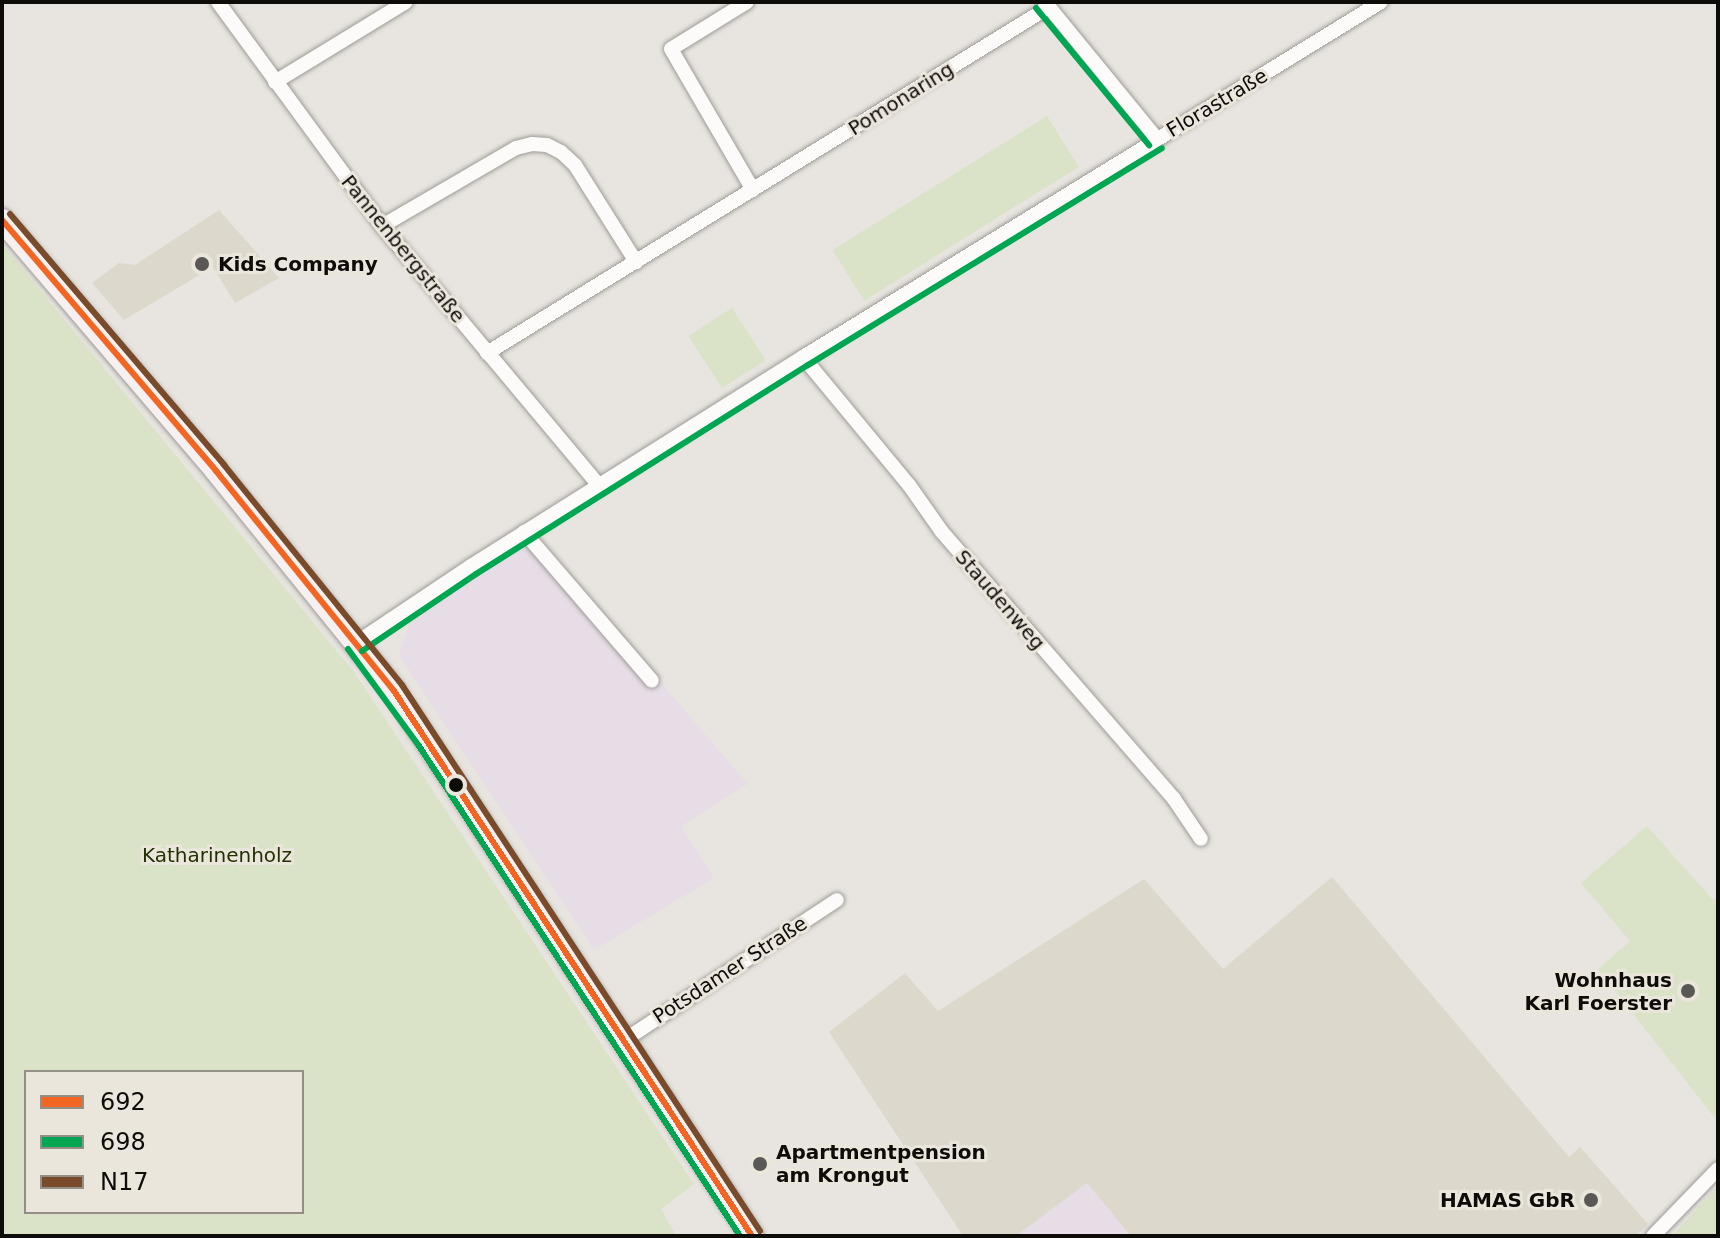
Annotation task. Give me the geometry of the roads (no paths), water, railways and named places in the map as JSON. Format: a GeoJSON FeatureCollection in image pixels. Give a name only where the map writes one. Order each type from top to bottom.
{"type":"FeatureCollection","features":[{"type":"Feature","properties":{"kind":"main road"},"geometry":{"type":"LineString","coordinates":[[2,220],[216,471],[356,643],[427,740],[752,1236]]}},
{"type":"Feature","properties":{"kind":"street","name":"Pannenbergstraße"},"geometry":{"type":"LineString","coordinates":[[218,2],[382,226],[600,487]]}},
{"type":"Feature","properties":{"kind":"street"},"geometry":{"type":"LineString","coordinates":[[275,82],[406,2]]}},
{"type":"Feature","properties":{"kind":"street"},"geometry":{"type":"LineString","coordinates":[[747,2],[671,49],[753,190]]}},
{"type":"Feature","properties":{"kind":"street","name":"Florastraße"},"geometry":{"type":"LineString","coordinates":[[356,643],[524,532],[803,357],[1381,2]]}},
{"type":"Feature","properties":{"kind":"street"},"geometry":{"type":"LineString","coordinates":[[1046,4],[1157,139]]}},
{"type":"Feature","properties":{"kind":"street","name":"Pomonaring"},"geometry":{"type":"LineString","coordinates":[[487,353],[753,190],[1046,4]]}},
{"type":"Feature","properties":{"kind":"street"},"geometry":{"type":"LineString","coordinates":[[382,226],[516,148],[532,144],[547,145],[561,152],[575,165],[636,262]]}},
{"type":"Feature","properties":{"kind":"street","name":"Staudenweg"},"geometry":{"type":"LineString","coordinates":[[803,357],[916,493],[942,532],[1174,799],[1201,839]]}},
{"type":"Feature","properties":{"kind":"street"},"geometry":{"type":"LineString","coordinates":[[524,532],[652,681]]}},
{"type":"Feature","properties":{"kind":"street","name":"Potsdamer Straße"},"geometry":{"type":"LineString","coordinates":[[623,1041],[837,900]]}},
{"type":"Feature","properties":{"kind":"street"},"geometry":{"type":"LineString","coordinates":[[1653,1236],[1718,1169]]}},
{"type":"Feature","properties":{"kind":"place","name":"Kids Company"},"geometry":{"type":"Point","coordinates":[202,264]}},
{"type":"Feature","properties":{"kind":"place","name":"Wohnhaus Karl Foerster"},"geometry":{"type":"Point","coordinates":[1688,991]}},
{"type":"Feature","properties":{"kind":"place","name":"Apartmentpension am Krongut"},"geometry":{"type":"Point","coordinates":[760,1164]}},
{"type":"Feature","properties":{"kind":"place","name":"HAMAS GbR"},"geometry":{"type":"Point","coordinates":[1591,1200]}},
{"type":"Feature","properties":{"kind":"park label","name":"Katharinenholz"},"geometry":{"type":"Point","coordinates":[217,855]}}]}
